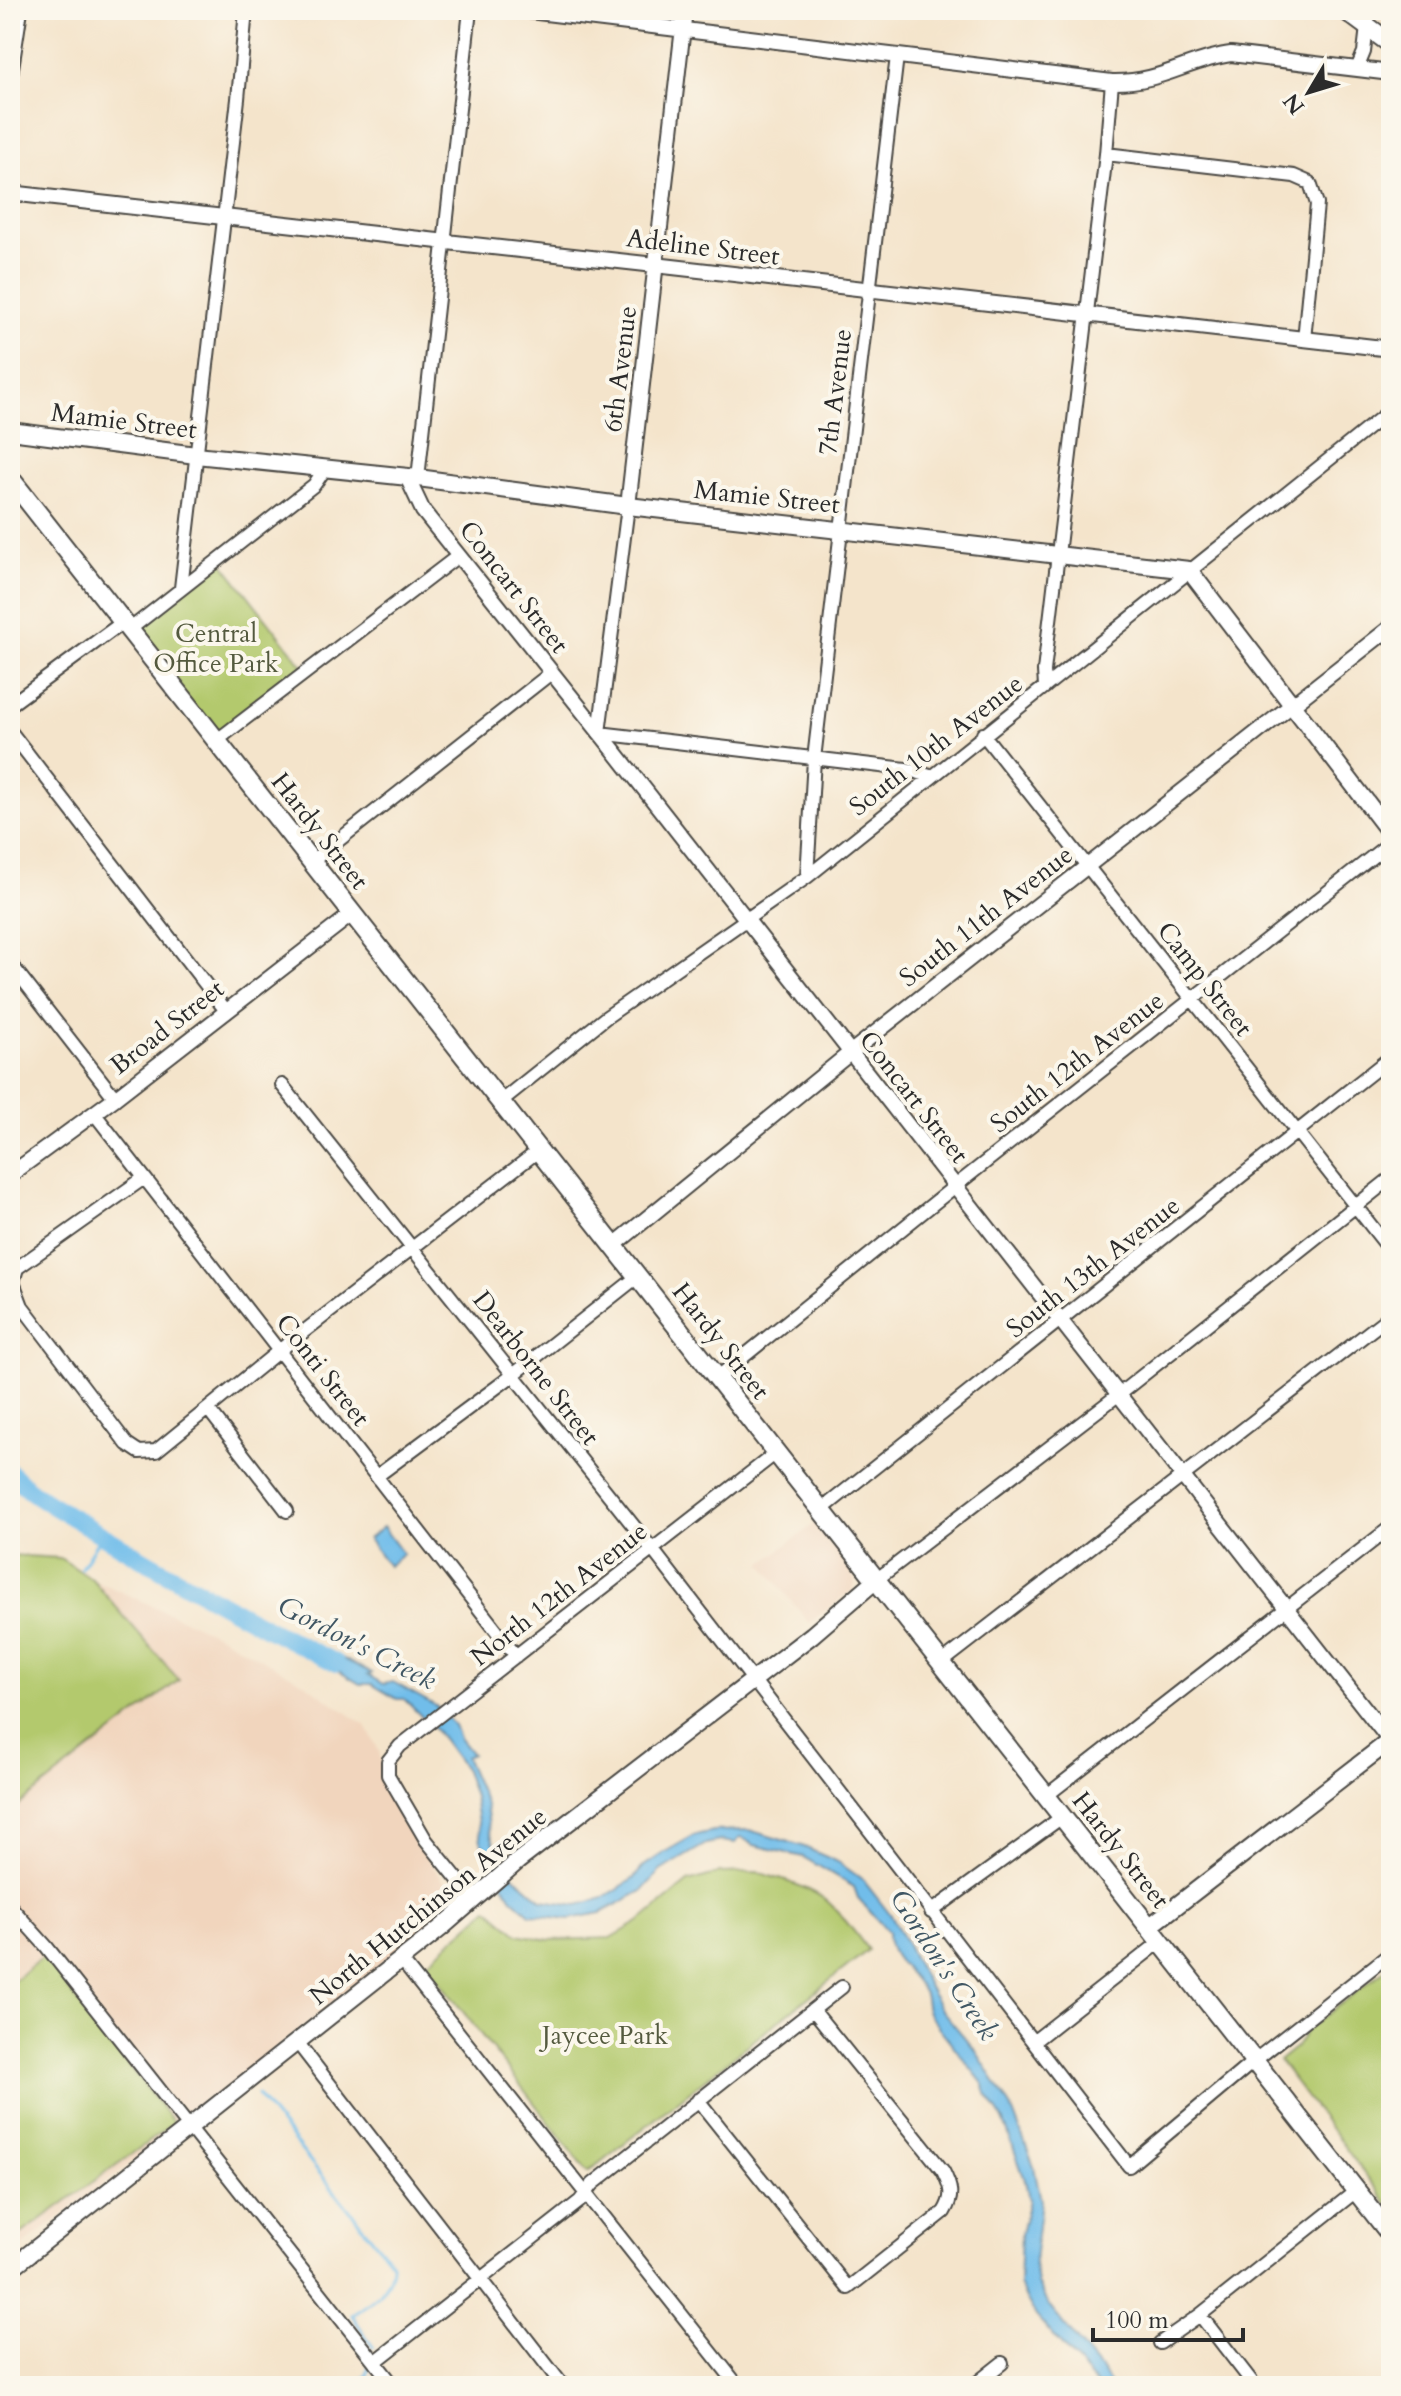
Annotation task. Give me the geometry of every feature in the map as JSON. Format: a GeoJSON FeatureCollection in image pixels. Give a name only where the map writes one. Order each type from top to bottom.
{"type":"FeatureCollection","features":[{"type":"Feature","properties":{"kind":"main road"},"geometry":{"type":"LineString","coordinates":[[1345,10],[1368,19],[1391,44]]}},
{"type":"Feature","properties":{"kind":"main road","name":"Mamie Street"},"geometry":{"type":"LineString","coordinates":[[10,431],[1189,570]]}},
{"type":"Feature","properties":{"kind":"main road","name":"Hardy Street"},"geometry":{"type":"LineString","coordinates":[[10,478],[1391,2235]]}},
{"type":"Feature","properties":{"kind":"main road"},"geometry":{"type":"LineString","coordinates":[[1189,570],[1391,834]]}},
{"type":"Feature","properties":{"kind":"main road","name":"North Hutchinson Avenue"},"geometry":{"type":"LineString","coordinates":[[10,2269],[441,1928],[518,1861],[753,1681],[876,1580]]}},
{"type":"Feature","properties":{"kind":"main road"},"geometry":{"type":"LineString","coordinates":[[1155,1934],[1391,1741]]}},
{"type":"Feature","properties":{"kind":"street"},"geometry":{"type":"LineString","coordinates":[[10,81],[21,10]]}},
{"type":"Feature","properties":{"kind":"street"},"geometry":{"type":"LineString","coordinates":[[181,588],[225,219],[246,10]]}},
{"type":"Feature","properties":{"kind":"street"},"geometry":{"type":"LineString","coordinates":[[412,478],[446,242],[470,10]]}},
{"type":"Feature","properties":{"kind":"street"},"geometry":{"type":"LineString","coordinates":[[521,10],[1112,82],[1144,81],[1213,57],[1231,54],[1391,73]]}},
{"type":"Feature","properties":{"kind":"street","name":"6th Avenue"},"geometry":{"type":"LineString","coordinates":[[599,733],[685,10]]}},
{"type":"Feature","properties":{"kind":"street"},"geometry":{"type":"LineString","coordinates":[[1357,69],[1364,52],[1368,19]]}},
{"type":"Feature","properties":{"kind":"street","name":"7th Avenue"},"geometry":{"type":"LineString","coordinates":[[807,877],[814,759],[897,56]]}},
{"type":"Feature","properties":{"kind":"street"},"geometry":{"type":"LineString","coordinates":[[1045,687],[1044,671],[1112,82]]}},
{"type":"Feature","properties":{"kind":"street"},"geometry":{"type":"LineString","coordinates":[[1106,154],[1294,176],[1310,183],[1317,204],[1304,340]]}},
{"type":"Feature","properties":{"kind":"street","name":"Adeline Street"},"geometry":{"type":"LineString","coordinates":[[10,193],[1391,349]]}},
{"type":"Feature","properties":{"kind":"street","name":"South 10th Avenue"},"geometry":{"type":"LineString","coordinates":[[500,1102],[605,1018],[807,877],[1391,410]]}},
{"type":"Feature","properties":{"kind":"street"},"geometry":{"type":"LineString","coordinates":[[10,705],[181,588],[314,485],[325,469]]}},
{"type":"Feature","properties":{"kind":"street","name":"Concart Street"},"geometry":{"type":"LineString","coordinates":[[412,478],[423,511],[1391,1741]]}},
{"type":"Feature","properties":{"kind":"street"},"geometry":{"type":"LineString","coordinates":[[216,741],[458,556]]}},
{"type":"Feature","properties":{"kind":"street","name":"South 11th Avenue"},"geometry":{"type":"LineString","coordinates":[[613,1246],[850,1053],[1391,627]]}},
{"type":"Feature","properties":{"kind":"street"},"geometry":{"type":"LineString","coordinates":[[311,862],[551,673]]}},
{"type":"Feature","properties":{"kind":"street"},"geometry":{"type":"LineString","coordinates":[[10,731],[227,1012]]}},
{"type":"Feature","properties":{"kind":"street"},"geometry":{"type":"LineString","coordinates":[[599,733],[906,769],[930,776]]}},
{"type":"Feature","properties":{"kind":"street","name":"Camp Street"},"geometry":{"type":"LineString","coordinates":[[983,734],[1391,1251]]}},
{"type":"Feature","properties":{"kind":"street","name":"South 12th Avenue"},"geometry":{"type":"LineString","coordinates":[[717,1378],[1391,842]]}},
{"type":"Feature","properties":{"kind":"street","name":"Broad Street"},"geometry":{"type":"LineString","coordinates":[[10,1175],[115,1098],[352,914]]}},
{"type":"Feature","properties":{"kind":"street"},"geometry":{"type":"LineString","coordinates":[[10,963],[115,1098]]}},
{"type":"Feature","properties":{"kind":"street","name":"South 13th Avenue"},"geometry":{"type":"LineString","coordinates":[[821,1510],[1391,1057]]}},
{"type":"Feature","properties":{"kind":"street","name":"Dearborne Street"},"geometry":{"type":"LineString","coordinates":[[282,1085],[652,1549],[1129,2166],[1254,2061]]}},
{"type":"Feature","properties":{"kind":"street","name":"Conti Street"},"geometry":{"type":"LineString","coordinates":[[94,1113],[516,1656]]}},
{"type":"Feature","properties":{"kind":"street"},"geometry":{"type":"LineString","coordinates":[[144,1178],[17,1268],[13,1282],[22,1306],[127,1444],[139,1452],[156,1451],[280,1350],[538,1151]]}},
{"type":"Feature","properties":{"kind":"street"},"geometry":{"type":"LineString","coordinates":[[876,1580],[1118,1395],[1391,1178]]}},
{"type":"Feature","properties":{"kind":"street"},"geometry":{"type":"LineString","coordinates":[[377,1476],[513,1375],[637,1277]]}},
{"type":"Feature","properties":{"kind":"street"},"geometry":{"type":"LineString","coordinates":[[941,1663],[1391,1315]]}},
{"type":"Feature","properties":{"kind":"street"},"geometry":{"type":"LineString","coordinates":[[208,1409],[287,1511]]}},
{"type":"Feature","properties":{"kind":"street","name":"North 12th Avenue"},"geometry":{"type":"LineString","coordinates":[[478,1894],[426,1840],[388,1775],[388,1761],[400,1746],[776,1453]]}},
{"type":"Feature","properties":{"kind":"street"},"geometry":{"type":"LineString","coordinates":[[1046,1796],[1391,1527]]}},
{"type":"Feature","properties":{"kind":"street"},"geometry":{"type":"LineString","coordinates":[[931,1912],[1062,1817]]}},
{"type":"Feature","properties":{"kind":"street"},"geometry":{"type":"LineString","coordinates":[[10,1906],[46,1946],[394,2386]]}},
{"type":"Feature","properties":{"kind":"street"},"geometry":{"type":"LineString","coordinates":[[1033,2042],[1155,1934]]}},
{"type":"Feature","properties":{"kind":"street"},"geometry":{"type":"LineString","coordinates":[[1254,2061],[1391,1953]]}},
{"type":"Feature","properties":{"kind":"street"},"geometry":{"type":"LineString","coordinates":[[401,1960],[738,2386]]}},
{"type":"Feature","properties":{"kind":"street"},"geometry":{"type":"LineString","coordinates":[[375,2362],[580,2201],[593,2184],[842,1987]]}},
{"type":"Feature","properties":{"kind":"street"},"geometry":{"type":"LineString","coordinates":[[698,2100],[848,2288],[944,2212],[951,2201],[951,2188],[943,2171],[814,2011]]}},
{"type":"Feature","properties":{"kind":"street"},"geometry":{"type":"LineString","coordinates":[[297,2042],[563,2386]]}},
{"type":"Feature","properties":{"kind":"street"},"geometry":{"type":"LineString","coordinates":[[1160,2343],[1356,2191]]}},
{"type":"Feature","properties":{"kind":"street"},"geometry":{"type":"LineString","coordinates":[[1200,2315],[1255,2386]]}},
{"type":"Feature","properties":{"kind":"street"},"geometry":{"type":"LineString","coordinates":[[973,2386],[1002,2363]]}},
{"type":"Feature","properties":{"kind":"shaded area"},"geometry":{"type":"Polygon","coordinates":[[[815,1523],[852,1572],[855,1584],[852,1591],[809,1623],[762,1564],[815,1523]]]}},
{"type":"Feature","properties":{"kind":"shaded area"},"geometry":{"type":"Polygon","coordinates":[[[10,1556],[60,1558],[92,1579],[220,1636],[303,1682],[366,1726],[379,1751],[385,1785],[404,1826],[456,1898],[455,1906],[13,2253],[10,2248],[10,1556]]]}},
{"type":"Feature","properties":{"kind":"green space","name":"Central Office Park"},"geometry":{"type":"Polygon","coordinates":[[[219,558],[307,671],[216,741],[129,630],[219,558]]]}},
{"type":"Feature","properties":{"kind":"green space"},"geometry":{"type":"Polygon","coordinates":[[[10,1555],[60,1558],[92,1579],[179,1680],[10,1812],[10,1555]]]}},
{"type":"Feature","properties":{"kind":"green space","name":"Jaycee Park"},"geometry":{"type":"Polygon","coordinates":[[[757,1872],[802,1887],[827,1901],[868,1950],[588,2172],[426,1964],[488,1908],[518,1934],[549,1940],[611,1938],[642,1920],[688,1882],[719,1873],[757,1872]]]}},
{"type":"Feature","properties":{"kind":"green space"},"geometry":{"type":"Polygon","coordinates":[[[43,1957],[174,2123],[10,2242],[10,1983],[43,1957]]]}},
{"type":"Feature","properties":{"kind":"green space"},"geometry":{"type":"Polygon","coordinates":[[[1391,1965],[1391,2208],[1279,2061],[1296,2047],[1306,2031],[1391,1965]]]}},
{"type":"Feature","properties":{"kind":"water"},"geometry":{"type":"Polygon","coordinates":[[[383,1527],[403,1554],[388,1566],[368,1539],[383,1527]]]}},
{"type":"Feature","properties":{"kind":"water"},"geometry":{"type":"Polygon","coordinates":[[[322,1648],[372,1673],[368,1675],[383,1684],[393,1682],[436,1706],[454,1725],[459,1738],[472,1754],[465,1757],[486,1805],[496,1848],[513,1875],[542,1900],[578,1905],[603,1898],[633,1879],[644,1866],[665,1852],[695,1835],[714,1831],[749,1830],[802,1846],[838,1862],[863,1880],[892,1917],[940,2008],[976,2051],[1011,2107],[1034,2167],[1041,2200],[1034,2261],[1037,2284],[1048,2305],[1111,2386],[1098,2386],[1036,2316],[1019,2285],[1021,2234],[1029,2200],[1003,2119],[984,2085],[930,2016],[923,1992],[892,1951],[888,1932],[858,1898],[854,1887],[803,1857],[754,1845],[741,1837],[735,1843],[720,1841],[706,1844],[660,1871],[642,1891],[601,1913],[569,1919],[530,1914],[512,1898],[491,1866],[481,1841],[474,1797],[465,1770],[438,1733],[404,1699],[397,1699],[371,1684],[360,1684],[320,1660],[314,1652],[322,1648]]]}},
{"type":"Feature","properties":{"kind":"waterway","name":"Gordon's Creek"},"geometry":{"type":"LineString","coordinates":[[10,1472],[40,1497],[125,1549],[336,1663]]}},
{"type":"Feature","properties":{"kind":"waterway"},"geometry":{"type":"LineString","coordinates":[[81,1568],[97,1542],[98,1532]]}},
{"type":"Feature","properties":{"kind":"waterway"},"geometry":{"type":"LineString","coordinates":[[257,2095],[392,2263],[385,2287],[352,2315],[373,2347]]}},
{"type":"Feature","properties":{"kind":"waterway"},"geometry":{"type":"LineString","coordinates":[[356,2386],[367,2375],[369,2367]]}}]}
